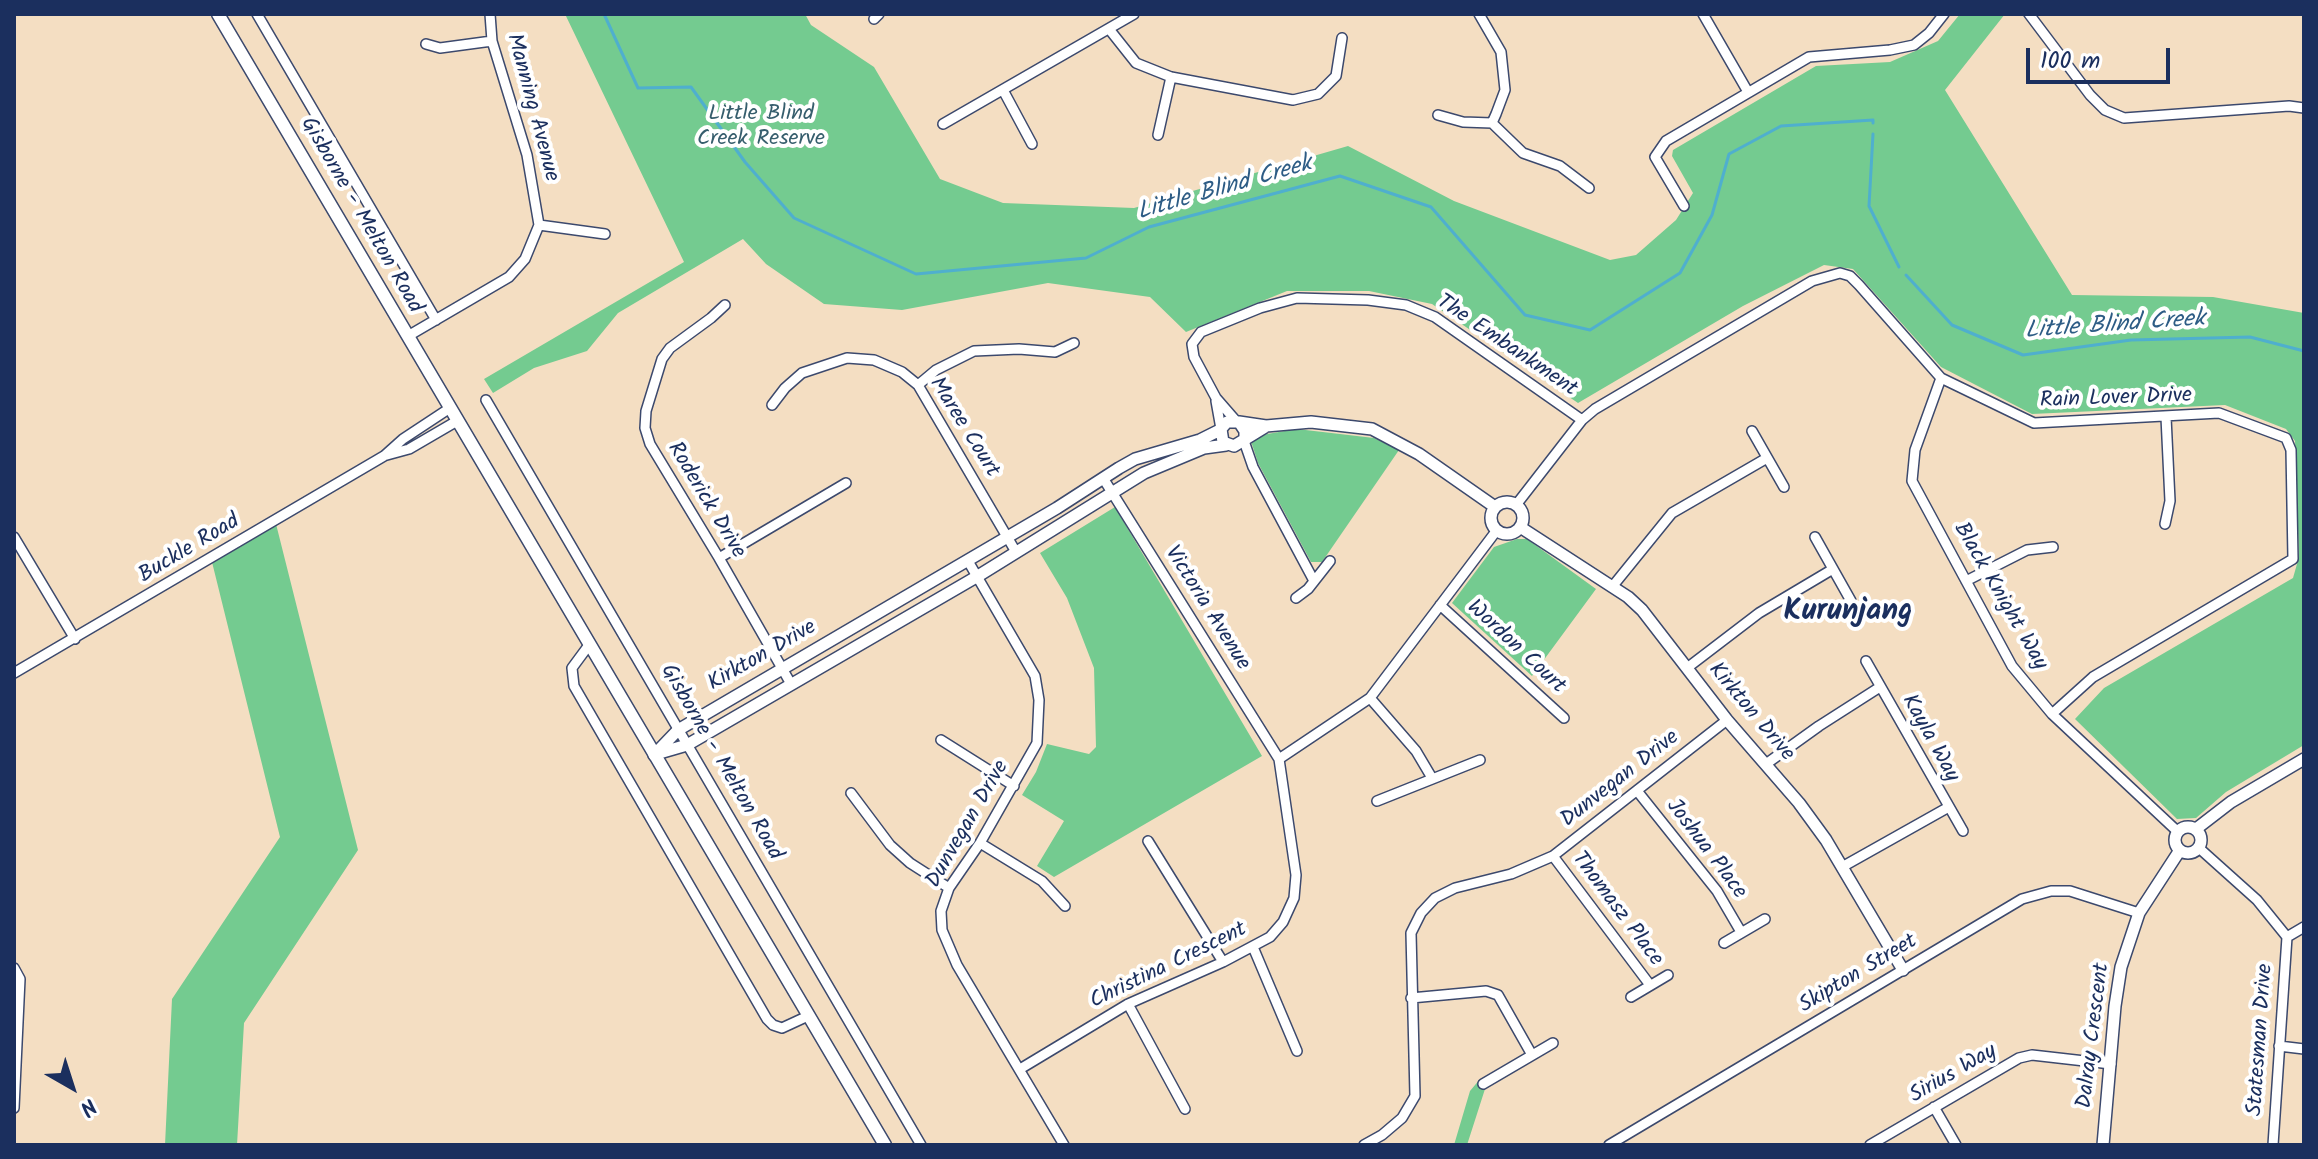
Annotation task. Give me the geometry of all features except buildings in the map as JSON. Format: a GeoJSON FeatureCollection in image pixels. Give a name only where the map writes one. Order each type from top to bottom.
{"type":"FeatureCollection","features":[{"type":"Feature","properties":{"kind":"main road","name":"Gisborne - Melton Road"},"geometry":{"type":"LineString","coordinates":[[218,14],[885,1145]]}},
{"type":"Feature","properties":{"kind":"street","name":"Gisborne - Melton Road"},"geometry":{"type":"LineString","coordinates":[[257,14],[436,320]]}},
{"type":"Feature","properties":{"kind":"street","name":"Manning Avenue"},"geometry":{"type":"LineString","coordinates":[[490,14],[492,41],[527,155],[539,225]]}},
{"type":"Feature","properties":{"kind":"street"},"geometry":{"type":"LineString","coordinates":[[943,124],[1134,14]]}},
{"type":"Feature","properties":{"kind":"street"},"geometry":{"type":"LineString","coordinates":[[1479,14],[1501,52],[1505,90],[1492,123]]}},
{"type":"Feature","properties":{"kind":"street"},"geometry":{"type":"LineString","coordinates":[[1703,14],[1748,92]]}},
{"type":"Feature","properties":{"kind":"street"},"geometry":{"type":"LineString","coordinates":[[1684,206],[1655,157],[1666,141],[1809,57],[1914,45],[1929,33],[1944,14]]}},
{"type":"Feature","properties":{"kind":"street"},"geometry":{"type":"LineString","coordinates":[[2029,14],[2090,95],[2105,110],[2124,118],[2289,106],[2304,108]]}},
{"type":"Feature","properties":{"kind":"street"},"geometry":{"type":"LineString","coordinates":[[1109,29],[1136,63],[1171,77],[1293,100],[1318,94],[1336,76],[1342,38]]}},
{"type":"Feature","properties":{"kind":"street"},"geometry":{"type":"LineString","coordinates":[[426,44],[440,48],[492,41]]}},
{"type":"Feature","properties":{"kind":"street"},"geometry":{"type":"LineString","coordinates":[[1158,135],[1171,77]]}},
{"type":"Feature","properties":{"kind":"street"},"geometry":{"type":"LineString","coordinates":[[1003,90],[1032,144]]}},
{"type":"Feature","properties":{"kind":"street"},"geometry":{"type":"LineString","coordinates":[[1438,115],[1463,122],[1492,123],[1523,153],[1560,166],[1589,188]]}},
{"type":"Feature","properties":{"kind":"street"},"geometry":{"type":"LineString","coordinates":[[408,336],[509,277],[525,259],[539,225],[605,234]]}},
{"type":"Feature","properties":{"kind":"street","name":"Rain Lover Drive"},"geometry":{"type":"LineString","coordinates":[[1582,420],[1595,409],[1812,281],[1840,273],[1850,276],[1859,285],[1941,378],[2034,423],[2219,413],[2286,438],[2291,450],[2293,559],[2093,677],[2052,714]]}},
{"type":"Feature","properties":{"kind":"street","name":"The Embankment"},"geometry":{"type":"LineString","coordinates":[[1238,422],[1216,398],[1192,351],[1192,344],[1201,332],[1260,308],[1297,298],[1368,300],[1406,305],[1435,317],[1582,420]]}},
{"type":"Feature","properties":{"kind":"street","name":"Roderick Drive"},"geometry":{"type":"LineString","coordinates":[[725,305],[670,348],[662,359],[646,411],[645,428],[650,444],[791,684]]}},
{"type":"Feature","properties":{"kind":"street"},"geometry":{"type":"LineString","coordinates":[[918,385],[936,370],[974,351],[1019,349],[1055,352],[1074,343]]}},
{"type":"Feature","properties":{"kind":"street","name":"Maree Court"},"geometry":{"type":"LineString","coordinates":[[772,405],[802,373],[847,358],[874,360],[902,372],[918,385],[1016,552]]}},
{"type":"Feature","properties":{"kind":"street","name":"Black Knight Way"},"geometry":{"type":"LineString","coordinates":[[1941,378],[1915,450],[1912,481],[2012,666],[2052,714],[2177,831]]}},
{"type":"Feature","properties":{"kind":"street","name":"The Embankment"},"geometry":{"type":"LineString","coordinates":[[1216,398],[1221,430]]}},
{"type":"Feature","properties":{"kind":"street","name":"Gisborne - Melton Road"},"geometry":{"type":"LineString","coordinates":[[486,400],[921,1145]]}},
{"type":"Feature","properties":{"kind":"street","name":"Buckle Road"},"geometry":{"type":"LineString","coordinates":[[14,673],[384,456],[403,439],[450,408]]}},
{"type":"Feature","properties":{"kind":"street"},"geometry":{"type":"LineString","coordinates":[[2165,524],[2170,501],[2166,417]]}},
{"type":"Feature","properties":{"kind":"street"},"geometry":{"type":"LineString","coordinates":[[1516,505],[1582,420]]}},
{"type":"Feature","properties":{"kind":"street","name":"Buckle Road"},"geometry":{"type":"LineString","coordinates":[[384,456],[409,449],[457,421]]}},
{"type":"Feature","properties":{"kind":"street"},"geometry":{"type":"LineString","coordinates":[[1253,467],[1221,438],[1221,430],[1227,422],[1266,426],[1311,422],[1372,429],[1419,454],[1495,507]]}},
{"type":"Feature","properties":{"kind":"street"},"geometry":{"type":"LineString","coordinates":[[1238,422],[1244,428],[1244,440],[1253,467],[1314,581]]}},
{"type":"Feature","properties":{"kind":"street"},"geometry":{"type":"LineString","coordinates":[[1228,445],[1237,445],[1266,426]]}},
{"type":"Feature","properties":{"kind":"street","name":"Kirkton Drive"},"geometry":{"type":"LineString","coordinates":[[654,755],[678,730],[968,561],[1135,459],[1200,440],[1221,430]]}},
{"type":"Feature","properties":{"kind":"street"},"geometry":{"type":"LineString","coordinates":[[1752,431],[1784,487]]}},
{"type":"Feature","properties":{"kind":"street","name":"Kirkton Drive"},"geometry":{"type":"LineString","coordinates":[[654,755],[687,745],[978,576],[1154,469],[1204,448],[1228,445]]}},
{"type":"Feature","properties":{"kind":"street"},"geometry":{"type":"LineString","coordinates":[[1612,587],[1672,513],[1767,458]]}},
{"type":"Feature","properties":{"kind":"street","name":"Victoria Avenue"},"geometry":{"type":"LineString","coordinates":[[1103,478],[1279,759]]}},
{"type":"Feature","properties":{"kind":"street"},"geometry":{"type":"LineString","coordinates":[[719,558],[846,483]]}},
{"type":"Feature","properties":{"kind":"street"},"geometry":{"type":"LineString","coordinates":[[1507,502],[1516,505],[1523,517],[1520,527],[1510,533],[1497,530],[1491,520],[1495,507],[1507,502]]}},
{"type":"Feature","properties":{"kind":"street","name":"Kirkton Drive"},"geometry":{"type":"LineString","coordinates":[[1520,527],[1642,610],[1727,720],[1799,803],[1842,867],[1903,970]]}},
{"type":"Feature","properties":{"kind":"street"},"geometry":{"type":"LineString","coordinates":[[1279,759],[1370,698],[1497,530]]}},
{"type":"Feature","properties":{"kind":"street"},"geometry":{"type":"LineString","coordinates":[[14,537],[75,639]]}},
{"type":"Feature","properties":{"kind":"street"},"geometry":{"type":"LineString","coordinates":[[1815,537],[1851,601]]}},
{"type":"Feature","properties":{"kind":"street"},"geometry":{"type":"LineString","coordinates":[[1966,581],[2027,550],[2053,547]]}},
{"type":"Feature","properties":{"kind":"street","name":"Dunvegan Drive"},"geometry":{"type":"LineString","coordinates":[[968,561],[1035,676],[1039,700],[1037,743],[980,843],[949,888],[941,911],[942,930],[957,965],[1064,1145]]}},
{"type":"Feature","properties":{"kind":"street"},"geometry":{"type":"LineString","coordinates":[[1296,598],[1330,561]]}},
{"type":"Feature","properties":{"kind":"street"},"geometry":{"type":"LineString","coordinates":[[1687,668],[1759,613],[1833,569]]}},
{"type":"Feature","properties":{"kind":"street","name":"Wordon Court"},"geometry":{"type":"LineString","coordinates":[[1440,605],[1564,718]]}},
{"type":"Feature","properties":{"kind":"street"},"geometry":{"type":"LineString","coordinates":[[589,645],[572,668],[574,686],[760,1006],[773,1025],[782,1028],[808,1016]]}},
{"type":"Feature","properties":{"kind":"street","name":"Kayla Way"},"geometry":{"type":"LineString","coordinates":[[1866,661],[1947,808],[1963,831]]}},
{"type":"Feature","properties":{"kind":"street","name":"Kayla Way"},"geometry":{"type":"LineString","coordinates":[[1766,764],[1880,687]]}},
{"type":"Feature","properties":{"kind":"street"},"geometry":{"type":"LineString","coordinates":[[1370,698],[1416,751],[1432,778]]}},
{"type":"Feature","properties":{"kind":"street","name":"Dunvegan Drive"},"geometry":{"type":"LineString","coordinates":[[1364,1145],[1402,1118],[1415,1096],[1411,933],[1421,913],[1435,898],[1455,888],[1511,874],[1553,856],[1727,720]]}},
{"type":"Feature","properties":{"kind":"street"},"geometry":{"type":"LineString","coordinates":[[941,740],[1014,786]]}},
{"type":"Feature","properties":{"kind":"street","name":"Christina Crescent"},"geometry":{"type":"LineString","coordinates":[[1020,1069],[1128,1004],[1253,947],[1270,937],[1283,922],[1294,898],[1296,875],[1279,759]]}},
{"type":"Feature","properties":{"kind":"street"},"geometry":{"type":"LineString","coordinates":[[2196,829],[2231,802],[2304,759]]}},
{"type":"Feature","properties":{"kind":"street"},"geometry":{"type":"LineString","coordinates":[[1377,801],[1480,760]]}},
{"type":"Feature","properties":{"kind":"street","name":"Joshua Place"},"geometry":{"type":"LineString","coordinates":[[1638,792],[1717,891],[1741,932]]}},
{"type":"Feature","properties":{"kind":"street"},"geometry":{"type":"LineString","coordinates":[[851,793],[890,845],[910,863],[949,888]]}},
{"type":"Feature","properties":{"kind":"street","name":"Kayla Way"},"geometry":{"type":"LineString","coordinates":[[1842,867],[1947,808]]}},
{"type":"Feature","properties":{"kind":"street"},"geometry":{"type":"LineString","coordinates":[[2188,826],[2196,829],[2201,836],[2199,848],[2188,853],[2180,850],[2175,839],[2177,831],[2188,826]]}},
{"type":"Feature","properties":{"kind":"street"},"geometry":{"type":"LineString","coordinates":[[1148,841],[1223,962]]}},
{"type":"Feature","properties":{"kind":"street"},"geometry":{"type":"LineString","coordinates":[[980,843],[1042,881],[1065,906]]}},
{"type":"Feature","properties":{"kind":"street"},"geometry":{"type":"LineString","coordinates":[[2199,848],[2257,900],[2287,937],[2304,927]]}},
{"type":"Feature","properties":{"kind":"street","name":"Dalray Crescent"},"geometry":{"type":"LineString","coordinates":[[2103,1145],[2121,967],[2139,913],[2180,850]]}},
{"type":"Feature","properties":{"kind":"street","name":"Thomasz Place"},"geometry":{"type":"LineString","coordinates":[[1553,856],[1650,985]]}},
{"type":"Feature","properties":{"kind":"street","name":"Skipton Street"},"geometry":{"type":"LineString","coordinates":[[1609,1145],[2022,899],[2051,891],[2070,891],[2139,913]]}},
{"type":"Feature","properties":{"kind":"street","name":"Joshua Place"},"geometry":{"type":"LineString","coordinates":[[1724,943],[1765,919]]}},
{"type":"Feature","properties":{"kind":"street","name":"Statesman Drive"},"geometry":{"type":"LineString","coordinates":[[2273,1145],[2287,937]]}},
{"type":"Feature","properties":{"kind":"street"},"geometry":{"type":"LineString","coordinates":[[1253,947],[1297,1051]]}},
{"type":"Feature","properties":{"kind":"street"},"geometry":{"type":"LineString","coordinates":[[14,968],[20,979],[14,1108]]}},
{"type":"Feature","properties":{"kind":"street","name":"Thomasz Place"},"geometry":{"type":"LineString","coordinates":[[1631,997],[1668,975]]}},
{"type":"Feature","properties":{"kind":"street"},"geometry":{"type":"LineString","coordinates":[[1411,998],[1486,991],[1498,995],[1532,1055]]}},
{"type":"Feature","properties":{"kind":"street"},"geometry":{"type":"LineString","coordinates":[[1128,1004],[1185,1109]]}},
{"type":"Feature","properties":{"kind":"street"},"geometry":{"type":"LineString","coordinates":[[1483,1084],[1553,1043]]}},
{"type":"Feature","properties":{"kind":"street"},"geometry":{"type":"LineString","coordinates":[[2279,1046],[2304,1049]]}},
{"type":"Feature","properties":{"kind":"street","name":"Sirius Way"},"geometry":{"type":"LineString","coordinates":[[1870,1145],[2019,1058],[2032,1055],[2111,1064]]}},
{"type":"Feature","properties":{"kind":"street"},"geometry":{"type":"LineString","coordinates":[[1934,1107],[1956,1145]]}},
{"type":"Feature","properties":{"kind":"green space","name":"Little Blind Creek Reserve"},"geometry":{"type":"Polygon","coordinates":[[[565,14],[805,14],[811,25],[874,67],[940,179],[1003,203],[1134,208],[1348,146],[1454,201],[1610,260],[1636,255],[1676,220],[1693,193],[1672,156],[1673,150],[1816,66],[1890,62],[1938,41],[1960,14],[2005,14],[1945,90],[2072,295],[2213,297],[2304,313],[2304,745],[2226,792],[2196,818],[2177,819],[2075,719],[2104,688],[2293,578],[2299,557],[2295,441],[2286,429],[2225,405],[2032,414],[1941,367],[1853,269],[1824,265],[1743,306],[1578,403],[1432,304],[1369,291],[1287,291],[1186,332],[1150,297],[1048,283],[902,310],[824,304],[766,264],[743,239],[618,313],[587,351],[534,368],[493,393],[484,379],[684,262],[565,14]]]}},
{"type":"Feature","properties":{"kind":"green space"},"geometry":{"type":"Polygon","coordinates":[[[1297,429],[1374,438],[1399,450],[1322,562],[1311,562],[1258,463],[1251,441],[1267,434],[1297,429]]]}},
{"type":"Feature","properties":{"kind":"green space"},"geometry":{"type":"Polygon","coordinates":[[[1115,507],[1262,756],[1054,877],[1037,866],[1064,821],[1022,795],[1036,772],[1047,744],[1089,754],[1096,747],[1094,668],[1067,598],[1040,553],[1115,507]]]}},
{"type":"Feature","properties":{"kind":"green space"},"geometry":{"type":"Polygon","coordinates":[[[275,520],[358,850],[244,1023],[237,1145],[165,1145],[172,999],[280,837],[211,558],[275,520]]]}},
{"type":"Feature","properties":{"kind":"green space"},"geometry":{"type":"Polygon","coordinates":[[[1527,539],[1596,589],[1532,676],[1452,603],[1494,547],[1527,539]]]}},
{"type":"Feature","properties":{"kind":"green space"},"geometry":{"type":"Polygon","coordinates":[[[1480,1079],[1485,1089],[1467,1145],[1454,1145],[1470,1091],[1480,1079]]]}},
{"type":"Feature","properties":{"kind":"waterway","name":"Little Blind Creek"},"geometry":{"type":"LineString","coordinates":[[604,14],[638,88],[691,87],[745,162],[794,218],[916,274],[1086,258],[1149,227],[1340,176],[1431,207],[1525,315],[1590,330],[1680,273],[1712,215],[1729,154],[1781,126],[1873,120],[1873,123]]}},
{"type":"Feature","properties":{"kind":"waterway","name":"Little Blind Creek"},"geometry":{"type":"LineString","coordinates":[[1873,134],[1869,206],[1899,267]]}},
{"type":"Feature","properties":{"kind":"waterway","name":"Little Blind Creek"},"geometry":{"type":"LineString","coordinates":[[1906,275],[1952,325],[2023,355],[2131,340],[2250,337],[2304,351]]}},
{"type":"Feature","properties":{"kind":"district","name":"Kurunjang"},"geometry":{"type":"Point","coordinates":[1848,614]}}]}
